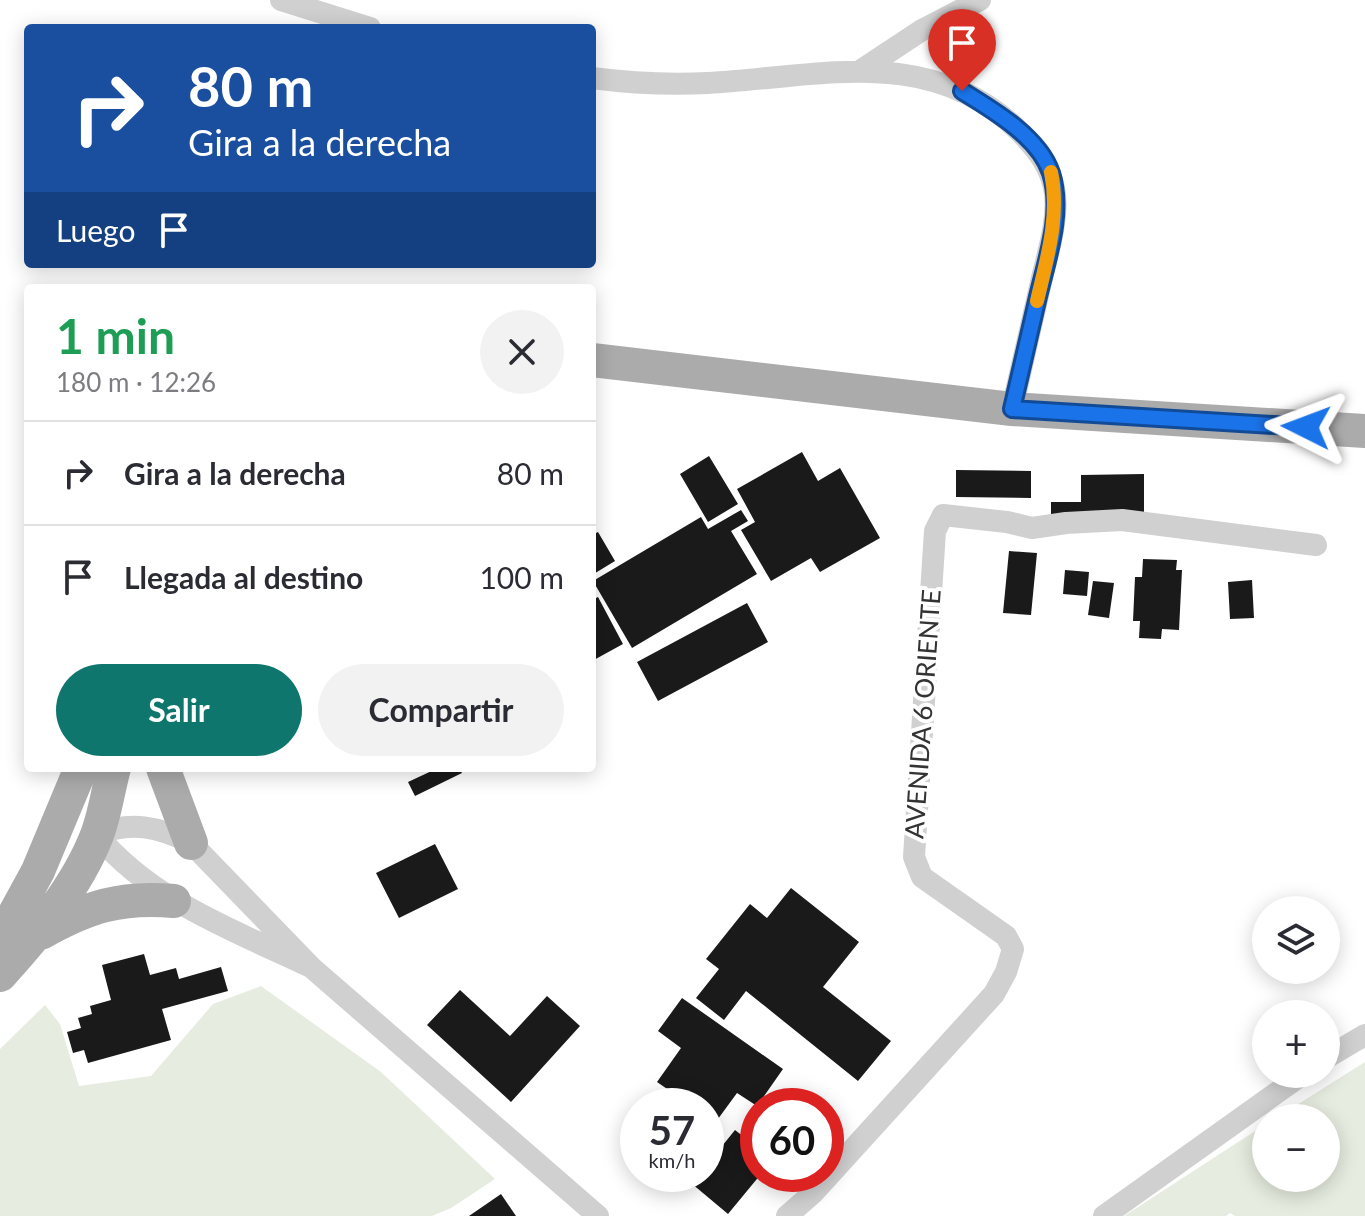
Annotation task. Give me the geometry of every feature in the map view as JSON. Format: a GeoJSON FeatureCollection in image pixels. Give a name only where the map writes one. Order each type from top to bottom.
{"type":"FeatureCollection","features":[{"type":"Feature","properties":{"kind":"main road"},"geometry":{"type":"LineString","coordinates":[[596,360],[1012,409],[1365,431]]}},
{"type":"Feature","properties":{"kind":"main road"},"geometry":{"type":"LineString","coordinates":[[0,975],[17,939],[38,871],[79,772]]}},
{"type":"Feature","properties":{"kind":"main road"},"geometry":{"type":"LineString","coordinates":[[89,772],[91,815],[97,835]]}},
{"type":"Feature","properties":{"kind":"main road"},"geometry":{"type":"LineString","coordinates":[[17,939],[63,897],[97,835],[113,772]]}},
{"type":"Feature","properties":{"kind":"main road"},"geometry":{"type":"LineString","coordinates":[[164,772],[191,843]]}},
{"type":"Feature","properties":{"kind":"main road"},"geometry":{"type":"LineString","coordinates":[[38,871],[97,835]]}},
{"type":"Feature","properties":{"kind":"main road"},"geometry":{"type":"LineString","coordinates":[[17,939],[120,900],[174,901]]}},
{"type":"Feature","properties":{"kind":"street"},"geometry":{"type":"LineString","coordinates":[[281,0],[357,24]]}},
{"type":"Feature","properties":{"kind":"street"},"geometry":{"type":"LineString","coordinates":[[860,71],[922,30],[980,0]]}},
{"type":"Feature","properties":{"kind":"street"},"geometry":{"type":"LineString","coordinates":[[596,79],[620,82],[706,83],[860,71],[921,76],[962,91],[1004,116],[1032,145],[1050,171],[1056,197],[1052,236],[1012,409]]}},
{"type":"Feature","properties":{"kind":"street","name":"AVENIDA 6 ORIENTE"},"geometry":{"type":"LineString","coordinates":[[787,1216],[813,1193],[994,994],[1006,972],[1013,949],[1006,936],[922,877],[914,857],[935,531],[943,515],[995,520],[1032,528],[1122,520],[1316,545]]}},
{"type":"Feature","properties":{"kind":"street"},"geometry":{"type":"LineString","coordinates":[[311,967],[174,901],[131,870],[97,835],[125,826],[144,826],[166,831],[191,843],[311,967],[598,1216]]}},
{"type":"Feature","properties":{"kind":"street"},"geometry":{"type":"LineString","coordinates":[[1340,1050],[1365,1035]]}},
{"type":"Feature","properties":{"kind":"street"},"geometry":{"type":"LineString","coordinates":[[1104,1216],[1283,1088]]}},
{"type":"Feature","properties":{"kind":"shaded area"},"geometry":{"type":"Polygon","coordinates":[[[261,986],[381,1072],[495,1179],[451,1208],[432,1216],[0,1216],[0,1049],[45,1005],[60,1024],[79,1086],[151,1076],[213,1004],[261,986]]]}},
{"type":"Feature","properties":{"kind":"shaded area"},"geometry":{"type":"Polygon","coordinates":[[[1365,1062],[1365,1216],[1235,1216],[1230,1213],[1226,1216],[1124,1216],[1252,1133],[1252,1192],[1340,1192],[1340,1104],[1298,1104],[1324,1088],[1340,1088],[1340,1078],[1365,1062]]]}},
{"type":"Feature","properties":{"kind":"building"},"geometry":{"type":"Polygon","coordinates":[[[802,452],[818,481],[840,468],[880,538],[820,572],[811,558],[771,581],[741,530],[755,522],[737,489],[802,452]]]}},
{"type":"Feature","properties":{"kind":"building"},"geometry":{"type":"Polygon","coordinates":[[[709,456],[738,504],[708,522],[680,474],[709,456]]]}},
{"type":"Feature","properties":{"kind":"building"},"geometry":{"type":"Polygon","coordinates":[[[956,470],[1031,471],[1031,498],[956,497],[956,470]]]}},
{"type":"Feature","properties":{"kind":"building"},"geometry":{"type":"Polygon","coordinates":[[[1144,474],[1144,518],[1051,519],[1051,502],[1081,502],[1081,475],[1144,474]]]}},
{"type":"Feature","properties":{"kind":"building"},"geometry":{"type":"Polygon","coordinates":[[[741,510],[748,521],[731,531],[757,574],[632,648],[596,586],[596,579],[701,517],[708,529],[741,510]]]}},
{"type":"Feature","properties":{"kind":"building"},"geometry":{"type":"Polygon","coordinates":[[[596,533],[615,561],[596,573],[596,533]]]}},
{"type":"Feature","properties":{"kind":"building"},"geometry":{"type":"Polygon","coordinates":[[[1009,551],[1037,553],[1031,615],[1003,613],[1009,551]]]}},
{"type":"Feature","properties":{"kind":"building"},"geometry":{"type":"Polygon","coordinates":[[[1143,559],[1177,560],[1176,570],[1182,570],[1179,630],[1162,629],[1161,639],[1139,638],[1140,621],[1133,621],[1135,577],[1142,577],[1143,559]]]}},
{"type":"Feature","properties":{"kind":"building"},"geometry":{"type":"Polygon","coordinates":[[[1065,570],[1089,572],[1087,596],[1063,594],[1065,570]]]}},
{"type":"Feature","properties":{"kind":"building"},"geometry":{"type":"Polygon","coordinates":[[[1252,580],[1254,618],[1230,619],[1228,582],[1252,580]]]}},
{"type":"Feature","properties":{"kind":"building"},"geometry":{"type":"Polygon","coordinates":[[[1093,581],[1114,583],[1109,618],[1088,615],[1093,581]]]}},
{"type":"Feature","properties":{"kind":"building"},"geometry":{"type":"Polygon","coordinates":[[[596,598],[623,644],[596,659],[596,598]]]}},
{"type":"Feature","properties":{"kind":"building"},"geometry":{"type":"Polygon","coordinates":[[[747,603],[768,642],[658,701],[637,662],[747,603]]]}},
{"type":"Feature","properties":{"kind":"building"},"geometry":{"type":"Polygon","coordinates":[[[429,772],[462,773],[415,796],[408,782],[429,772]]]}},
{"type":"Feature","properties":{"kind":"building"},"geometry":{"type":"Polygon","coordinates":[[[435,844],[458,889],[399,918],[376,873],[435,844]]]}},
{"type":"Feature","properties":{"kind":"building"},"geometry":{"type":"Polygon","coordinates":[[[791,888],[859,942],[823,987],[891,1041],[858,1081],[746,991],[724,1020],[696,998],[719,969],[706,959],[750,904],[767,918],[791,888]]]}},
{"type":"Feature","properties":{"kind":"building"},"geometry":{"type":"Polygon","coordinates":[[[144,954],[150,975],[176,968],[179,979],[221,967],[228,991],[162,1009],[171,1040],[88,1063],[84,1050],[73,1053],[67,1032],[81,1028],[78,1018],[92,1014],[90,1006],[111,1000],[102,965],[144,954]]]}},
{"type":"Feature","properties":{"kind":"building"},"geometry":{"type":"Polygon","coordinates":[[[460,990],[510,1036],[547,996],[580,1026],[511,1102],[427,1025],[460,990]]]}},
{"type":"Feature","properties":{"kind":"building"},"geometry":{"type":"Polygon","coordinates":[[[682,998],[783,1069],[770,1088],[740,1088],[740,1095],[737,1093],[724,1111],[724,1088],[666,1088],[657,1082],[681,1048],[658,1031],[682,998]]]}},
{"type":"Feature","properties":{"kind":"building"},"geometry":{"type":"Polygon","coordinates":[[[735,1130],[740,1134],[740,1192],[746,1192],[728,1214],[702,1192],[724,1192],[724,1144],[735,1130]]]}},
{"type":"Feature","properties":{"kind":"building"},"geometry":{"type":"Polygon","coordinates":[[[501,1194],[516,1216],[469,1216],[501,1194]]]}},
{"type":"Feature","properties":{"kind":"slow traffic"},"geometry":{"type":"LineString","coordinates":[[1037,301],[1052,236],[1056,197],[1051,172]]}},
{"type":"Feature","properties":{"kind":"route"},"geometry":{"type":"LineString","coordinates":[[962,91],[1004,116],[1032,145],[1050,171],[1056,197],[1052,236],[1012,409],[1306,427]]}}]}
